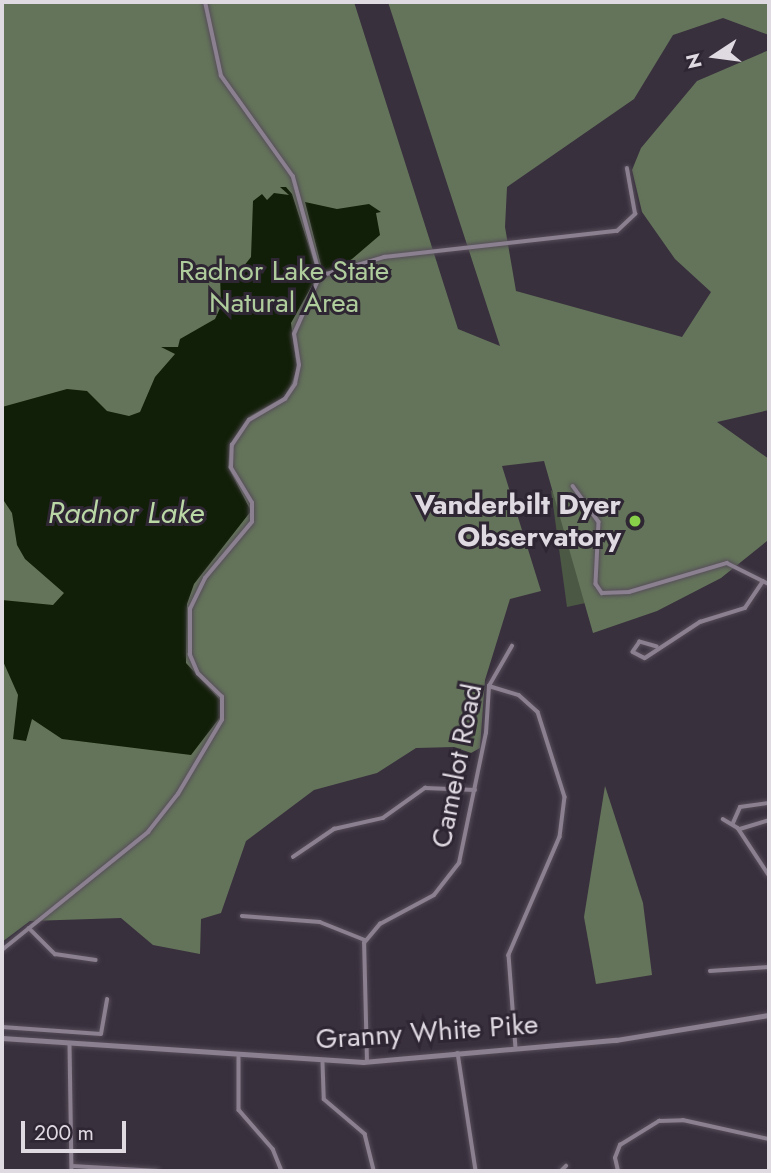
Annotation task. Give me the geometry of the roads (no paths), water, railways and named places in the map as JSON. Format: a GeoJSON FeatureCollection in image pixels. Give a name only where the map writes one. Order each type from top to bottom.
{"type":"FeatureCollection","features":[{"type":"Feature","properties":{"kind":"main road","name":"Granny White Pike"},"geometry":{"type":"LineString","coordinates":[[2,1038],[323,1063],[367,1062],[645,1036],[769,1016]]}},
{"type":"Feature","properties":{"kind":"street"},"geometry":{"type":"LineString","coordinates":[[2,950],[152,827],[224,717],[222,697],[198,674],[190,655],[191,605],[209,572],[252,522],[253,503],[230,464],[232,445],[249,420],[285,399],[295,384],[299,365],[294,334],[320,276],[293,177],[221,76],[205,2]]}},
{"type":"Feature","properties":{"kind":"street"},"geometry":{"type":"LineString","coordinates":[[320,276],[384,257],[573,240],[622,229],[635,214],[627,169]]}},
{"type":"Feature","properties":{"kind":"street"},"geometry":{"type":"LineString","coordinates":[[573,486],[599,523],[596,584],[602,593],[652,586],[725,564],[741,566],[769,584]]}},
{"type":"Feature","properties":{"kind":"street"},"geometry":{"type":"LineString","coordinates":[[657,646],[640,642],[633,654],[645,658],[657,646],[704,620],[747,606],[763,582]]}},
{"type":"Feature","properties":{"kind":"street","name":"Camelot Road"},"geometry":{"type":"LineString","coordinates":[[366,940],[377,926],[425,902],[449,879],[463,854],[489,686],[512,646]]}},
{"type":"Feature","properties":{"kind":"street"},"geometry":{"type":"LineString","coordinates":[[489,686],[516,693],[538,712],[565,794],[559,841],[509,955],[516,1048]]}},
{"type":"Feature","properties":{"kind":"street"},"geometry":{"type":"LineString","coordinates":[[293,858],[334,829],[383,818],[425,788],[475,790]]}},
{"type":"Feature","properties":{"kind":"street"},"geometry":{"type":"LineString","coordinates":[[733,824],[740,807],[769,803]]}},
{"type":"Feature","properties":{"kind":"street"},"geometry":{"type":"LineString","coordinates":[[723,819],[740,830],[769,875]]}},
{"type":"Feature","properties":{"kind":"street"},"geometry":{"type":"LineString","coordinates":[[740,830],[769,820]]}},
{"type":"Feature","properties":{"kind":"street"},"geometry":{"type":"LineString","coordinates":[[242,916],[320,922],[366,940],[367,1062]]}},
{"type":"Feature","properties":{"kind":"street"},"geometry":{"type":"LineString","coordinates":[[29,928],[55,954],[96,960]]}},
{"type":"Feature","properties":{"kind":"street"},"geometry":{"type":"LineString","coordinates":[[710,971],[769,967]]}},
{"type":"Feature","properties":{"kind":"street"},"geometry":{"type":"LineString","coordinates":[[2,1027],[101,1034],[107,1000]]}},
{"type":"Feature","properties":{"kind":"street"},"geometry":{"type":"LineString","coordinates":[[36,1041],[37,1029]]}},
{"type":"Feature","properties":{"kind":"street"},"geometry":{"type":"LineString","coordinates":[[69,1045],[72,1169],[158,1171]]}},
{"type":"Feature","properties":{"kind":"street"},"geometry":{"type":"LineString","coordinates":[[458,1053],[476,1171]]}},
{"type":"Feature","properties":{"kind":"street"},"geometry":{"type":"LineString","coordinates":[[239,1056],[239,1110],[273,1149],[282,1171]]}},
{"type":"Feature","properties":{"kind":"street"},"geometry":{"type":"LineString","coordinates":[[323,1063],[324,1099],[365,1134],[374,1171]]}},
{"type":"Feature","properties":{"kind":"street"},"geometry":{"type":"LineString","coordinates":[[618,1171],[620,1145],[659,1121],[683,1120],[769,1139]]}},
{"type":"Feature","properties":{"kind":"street"},"geometry":{"type":"LineString","coordinates":[[561,1171],[566,1166]]}},
{"type":"Feature","properties":{"kind":"water","name":"Radnor Lake"},"geometry":{"type":"Polygon","coordinates":[[[280,187],[286,187],[292,194],[318,275],[291,323],[297,369],[291,385],[284,397],[250,416],[230,446],[228,467],[251,511],[194,584],[187,604],[186,663],[220,700],[221,716],[191,755],[62,739],[32,719],[26,741],[13,739],[18,695],[2,659],[2,600],[53,605],[64,593],[25,559],[17,545],[12,513],[2,498],[2,407],[67,389],[87,391],[107,411],[129,416],[140,412],[155,377],[175,354],[161,347],[178,347],[180,339],[215,319],[221,306],[220,275],[235,277],[251,257],[253,201],[262,194],[267,200],[274,193],[289,195],[280,187]]]}},
{"type":"Feature","properties":{"kind":"water"},"geometry":{"type":"Polygon","coordinates":[[[305,202],[337,209],[369,204],[381,212],[376,213],[380,235],[352,259],[329,272],[322,269],[305,202]]]}},
{"type":"Feature","properties":{"kind":"place","name":"Vanderbilt Dyer Observatory"},"geometry":{"type":"Point","coordinates":[635,521]}},
{"type":"Feature","properties":{"kind":"park label","name":"Radnor Lake State Natural Area"},"geometry":{"type":"Point","coordinates":[284,287]}}]}
